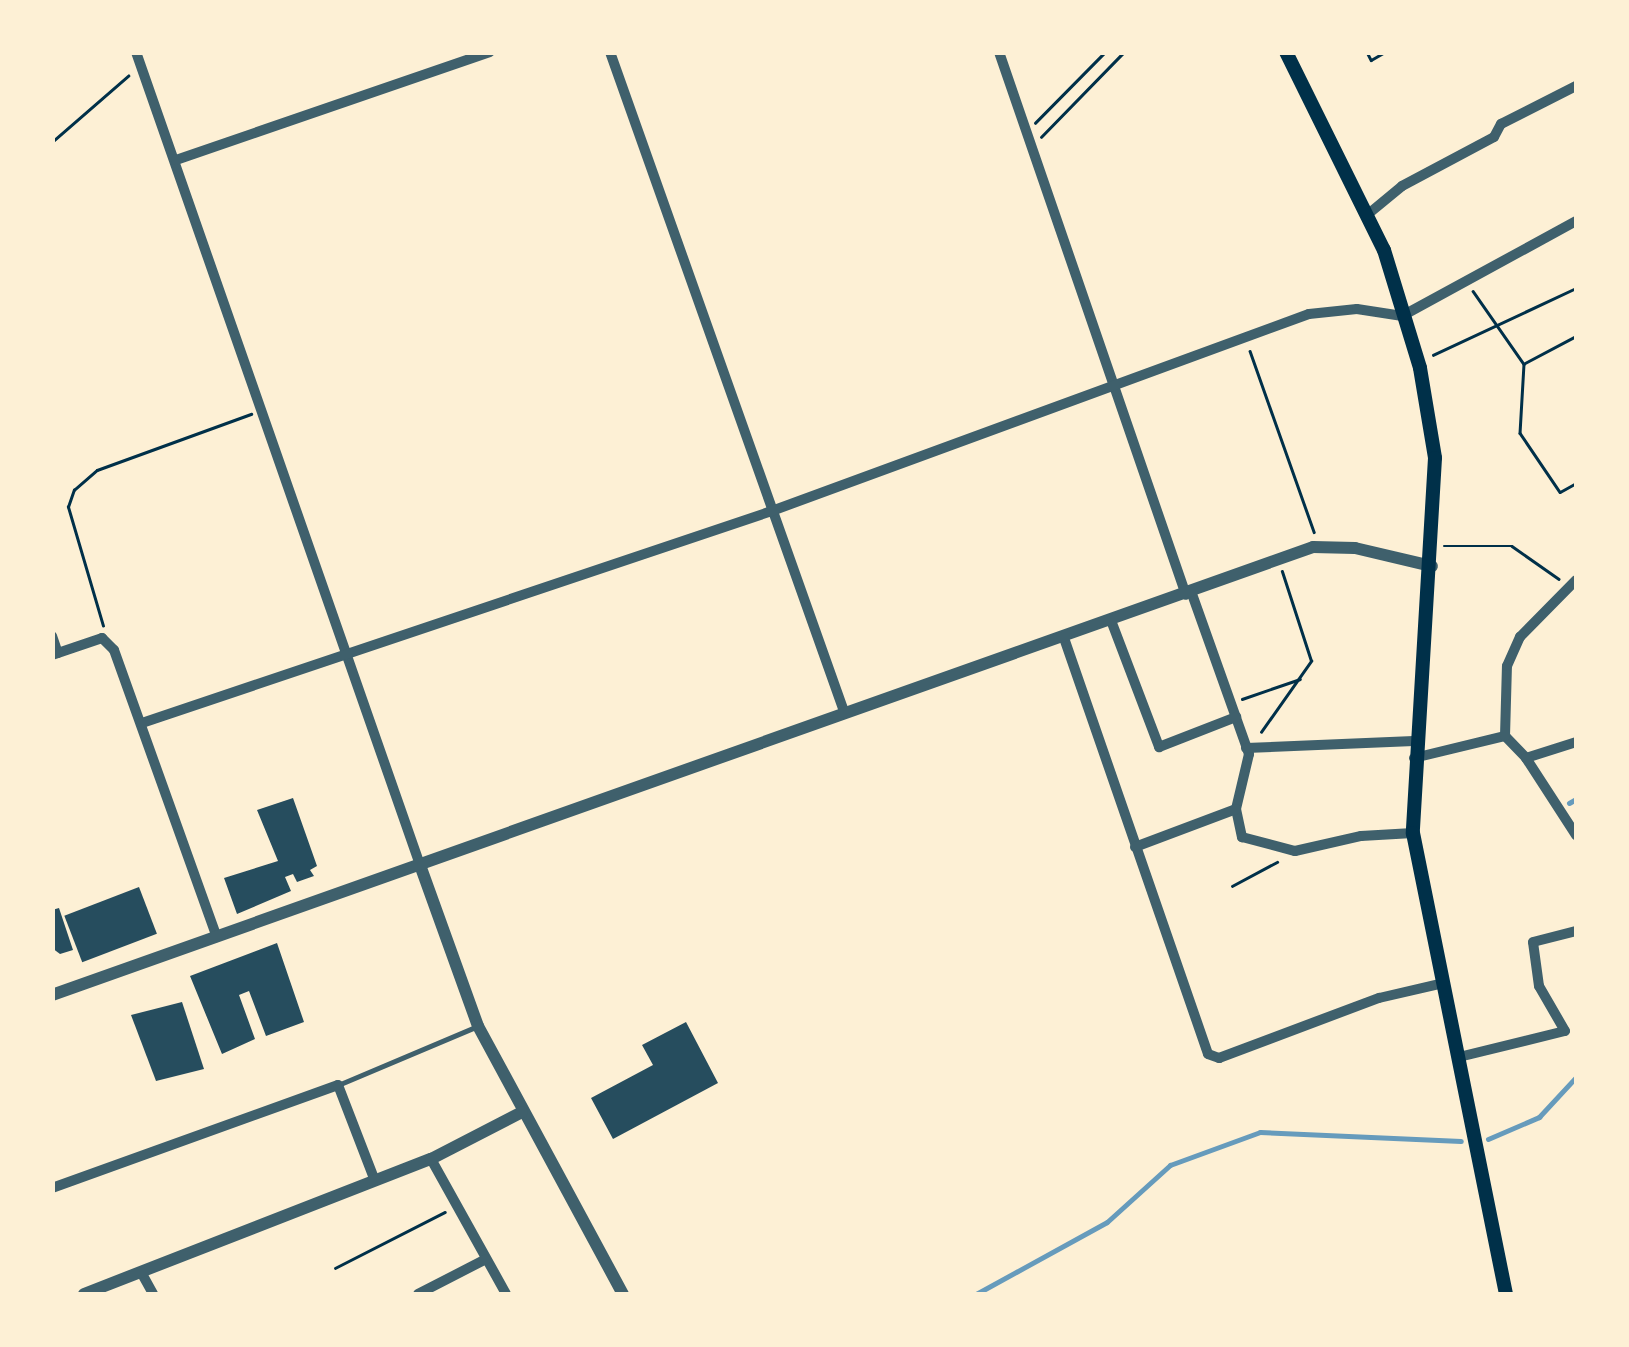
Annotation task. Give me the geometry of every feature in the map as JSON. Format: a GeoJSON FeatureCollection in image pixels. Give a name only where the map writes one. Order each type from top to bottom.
{"type":"FeatureCollection","features":[{"type":"Feature","properties":{"kind":"main road"},"geometry":{"type":"LineString","coordinates":[[1286,52],[1367,216],[1418,361],[1435,458],[1432,566],[1413,758],[1413,833],[1506,1294]]}},
{"type":"Feature","properties":{"kind":"street"},"geometry":{"type":"LineString","coordinates":[[136,52],[478,1026],[623,1294]]}},
{"type":"Feature","properties":{"kind":"street"},"geometry":{"type":"LineString","coordinates":[[176,160],[490,52]]}},
{"type":"Feature","properties":{"kind":"street"},"geometry":{"type":"LineString","coordinates":[[610,52],[699,292],[769,512],[845,714]]}},
{"type":"Feature","properties":{"kind":"street"},"geometry":{"type":"LineString","coordinates":[[999,52],[1111,381],[1246,748],[1236,809],[1242,837],[1296,851],[1361,836],[1413,833]]}},
{"type":"Feature","properties":{"kind":"street"},"geometry":{"type":"LineString","coordinates":[[1367,216],[1402,186],[1494,137],[1500,124],[1576,86]]}},
{"type":"Feature","properties":{"kind":"street"},"geometry":{"type":"LineString","coordinates":[[142,723],[769,512],[1111,381],[1309,314],[1357,310],[1402,316],[1576,222]]}},
{"type":"Feature","properties":{"kind":"street"},"geometry":{"type":"LineString","coordinates":[[52,996],[1278,561],[1320,548],[1355,548],[1432,566]]}},
{"type":"Feature","properties":{"kind":"street"},"geometry":{"type":"LineString","coordinates":[[1573,584],[1520,637],[1507,666],[1505,736],[1572,813],[1576,834]]}},
{"type":"Feature","properties":{"kind":"street"},"geometry":{"type":"LineString","coordinates":[[1112,623],[1159,746],[1236,717]]}},
{"type":"Feature","properties":{"kind":"street"},"geometry":{"type":"LineString","coordinates":[[52,636],[55,654],[102,638],[114,650],[216,937]]}},
{"type":"Feature","properties":{"kind":"street"},"geometry":{"type":"LineString","coordinates":[[1064,638],[1208,1054],[1219,1058],[1379,998],[1444,983]]}},
{"type":"Feature","properties":{"kind":"street"},"geometry":{"type":"LineString","coordinates":[[1413,758],[1505,736]]}},
{"type":"Feature","properties":{"kind":"street"},"geometry":{"type":"LineString","coordinates":[[1246,748],[1414,741]]}},
{"type":"Feature","properties":{"kind":"street"},"geometry":{"type":"LineString","coordinates":[[1526,758],[1576,742]]}},
{"type":"Feature","properties":{"kind":"street"},"geometry":{"type":"LineString","coordinates":[[1134,847],[1236,809]]}},
{"type":"Feature","properties":{"kind":"street"},"geometry":{"type":"LineString","coordinates":[[1459,1057],[1566,1031],[1539,986],[1534,942],[1576,931]]}},
{"type":"Feature","properties":{"kind":"street"},"geometry":{"type":"LineString","coordinates":[[52,1188],[338,1085],[374,1181]]}},
{"type":"Feature","properties":{"kind":"street"},"geometry":{"type":"LineString","coordinates":[[84,1294],[431,1159],[522,1112]]}},
{"type":"Feature","properties":{"kind":"street"},"geometry":{"type":"LineString","coordinates":[[431,1159],[506,1294]]}},
{"type":"Feature","properties":{"kind":"street"},"geometry":{"type":"LineString","coordinates":[[418,1294],[486,1259]]}},
{"type":"Feature","properties":{"kind":"street"},"geometry":{"type":"LineString","coordinates":[[140,1272],[153,1294]]}},
{"type":"Feature","properties":{"kind":"lane"},"geometry":{"type":"LineString","coordinates":[[338,1085],[478,1026]]}},
{"type":"Feature","properties":{"kind":"path"},"geometry":{"type":"LineString","coordinates":[[1027,131],[1105,52]]}},
{"type":"Feature","properties":{"kind":"path"},"geometry":{"type":"LineString","coordinates":[[1032,146],[1124,52]]}},
{"type":"Feature","properties":{"kind":"path"},"geometry":{"type":"LineString","coordinates":[[1367,52],[1371,60],[1386,52]]}},
{"type":"Feature","properties":{"kind":"path"},"geometry":{"type":"LineString","coordinates":[[52,142],[142,66]]}},
{"type":"Feature","properties":{"kind":"path"},"geometry":{"type":"LineString","coordinates":[[1467,281],[1495,331],[1524,364],[1520,434],[1560,492],[1576,482]]}},
{"type":"Feature","properties":{"kind":"path"},"geometry":{"type":"LineString","coordinates":[[1418,361],[1495,331],[1576,288]]}},
{"type":"Feature","properties":{"kind":"path"},"geometry":{"type":"LineString","coordinates":[[1245,335],[1320,548]]}},
{"type":"Feature","properties":{"kind":"path"},"geometry":{"type":"LineString","coordinates":[[1524,364],[1576,336]]}},
{"type":"Feature","properties":{"kind":"path"},"geometry":{"type":"LineString","coordinates":[[102,638],[104,613],[68,507],[74,490],[113,464],[263,410]]}},
{"type":"Feature","properties":{"kind":"path"},"geometry":{"type":"LineString","coordinates":[[1432,546],[1512,546],[1531,553],[1573,584]]}},
{"type":"Feature","properties":{"kind":"path"},"geometry":{"type":"LineString","coordinates":[[1246,748],[1303,678],[1310,651],[1278,561]]}},
{"type":"Feature","properties":{"kind":"path"},"geometry":{"type":"LineString","coordinates":[[1231,703],[1303,678]]}},
{"type":"Feature","properties":{"kind":"path"},"geometry":{"type":"LineString","coordinates":[[1232,886],[1296,851]]}},
{"type":"Feature","properties":{"kind":"path"},"geometry":{"type":"LineString","coordinates":[[335,1268],[457,1206]]}},
{"type":"Feature","properties":{"kind":"building"},"geometry":{"type":"Polygon","coordinates":[[[293,798],[317,866],[310,870],[314,876],[297,882],[293,874],[285,877],[291,891],[237,914],[224,878],[278,861],[257,810],[293,798]]]}},
{"type":"Feature","properties":{"kind":"building"},"geometry":{"type":"Polygon","coordinates":[[[139,887],[157,934],[82,962],[64,916],[139,887]]]}},
{"type":"Feature","properties":{"kind":"building"},"geometry":{"type":"Polygon","coordinates":[[[59,908],[73,950],[60,954],[52,948],[52,910],[59,908]]]}},
{"type":"Feature","properties":{"kind":"building"},"geometry":{"type":"Polygon","coordinates":[[[277,943],[304,1022],[266,1036],[249,991],[239,995],[255,1039],[222,1054],[190,976],[277,943]]]}},
{"type":"Feature","properties":{"kind":"building"},"geometry":{"type":"Polygon","coordinates":[[[182,1002],[204,1069],[156,1081],[131,1015],[182,1002]]]}},
{"type":"Feature","properties":{"kind":"building"},"geometry":{"type":"Polygon","coordinates":[[[686,1022],[718,1083],[613,1139],[591,1098],[653,1065],[642,1045],[686,1022]]]}},
{"type":"Feature","properties":{"kind":"waterway"},"geometry":{"type":"LineString","coordinates":[[1569,803],[1576,799]]}},
{"type":"Feature","properties":{"kind":"waterway"},"geometry":{"type":"LineString","coordinates":[[1488,1139],[1539,1117],[1576,1077]]}},
{"type":"Feature","properties":{"kind":"waterway"},"geometry":{"type":"LineString","coordinates":[[976,1294],[1107,1222],[1170,1165],[1260,1132],[1461,1141]]}}]}
